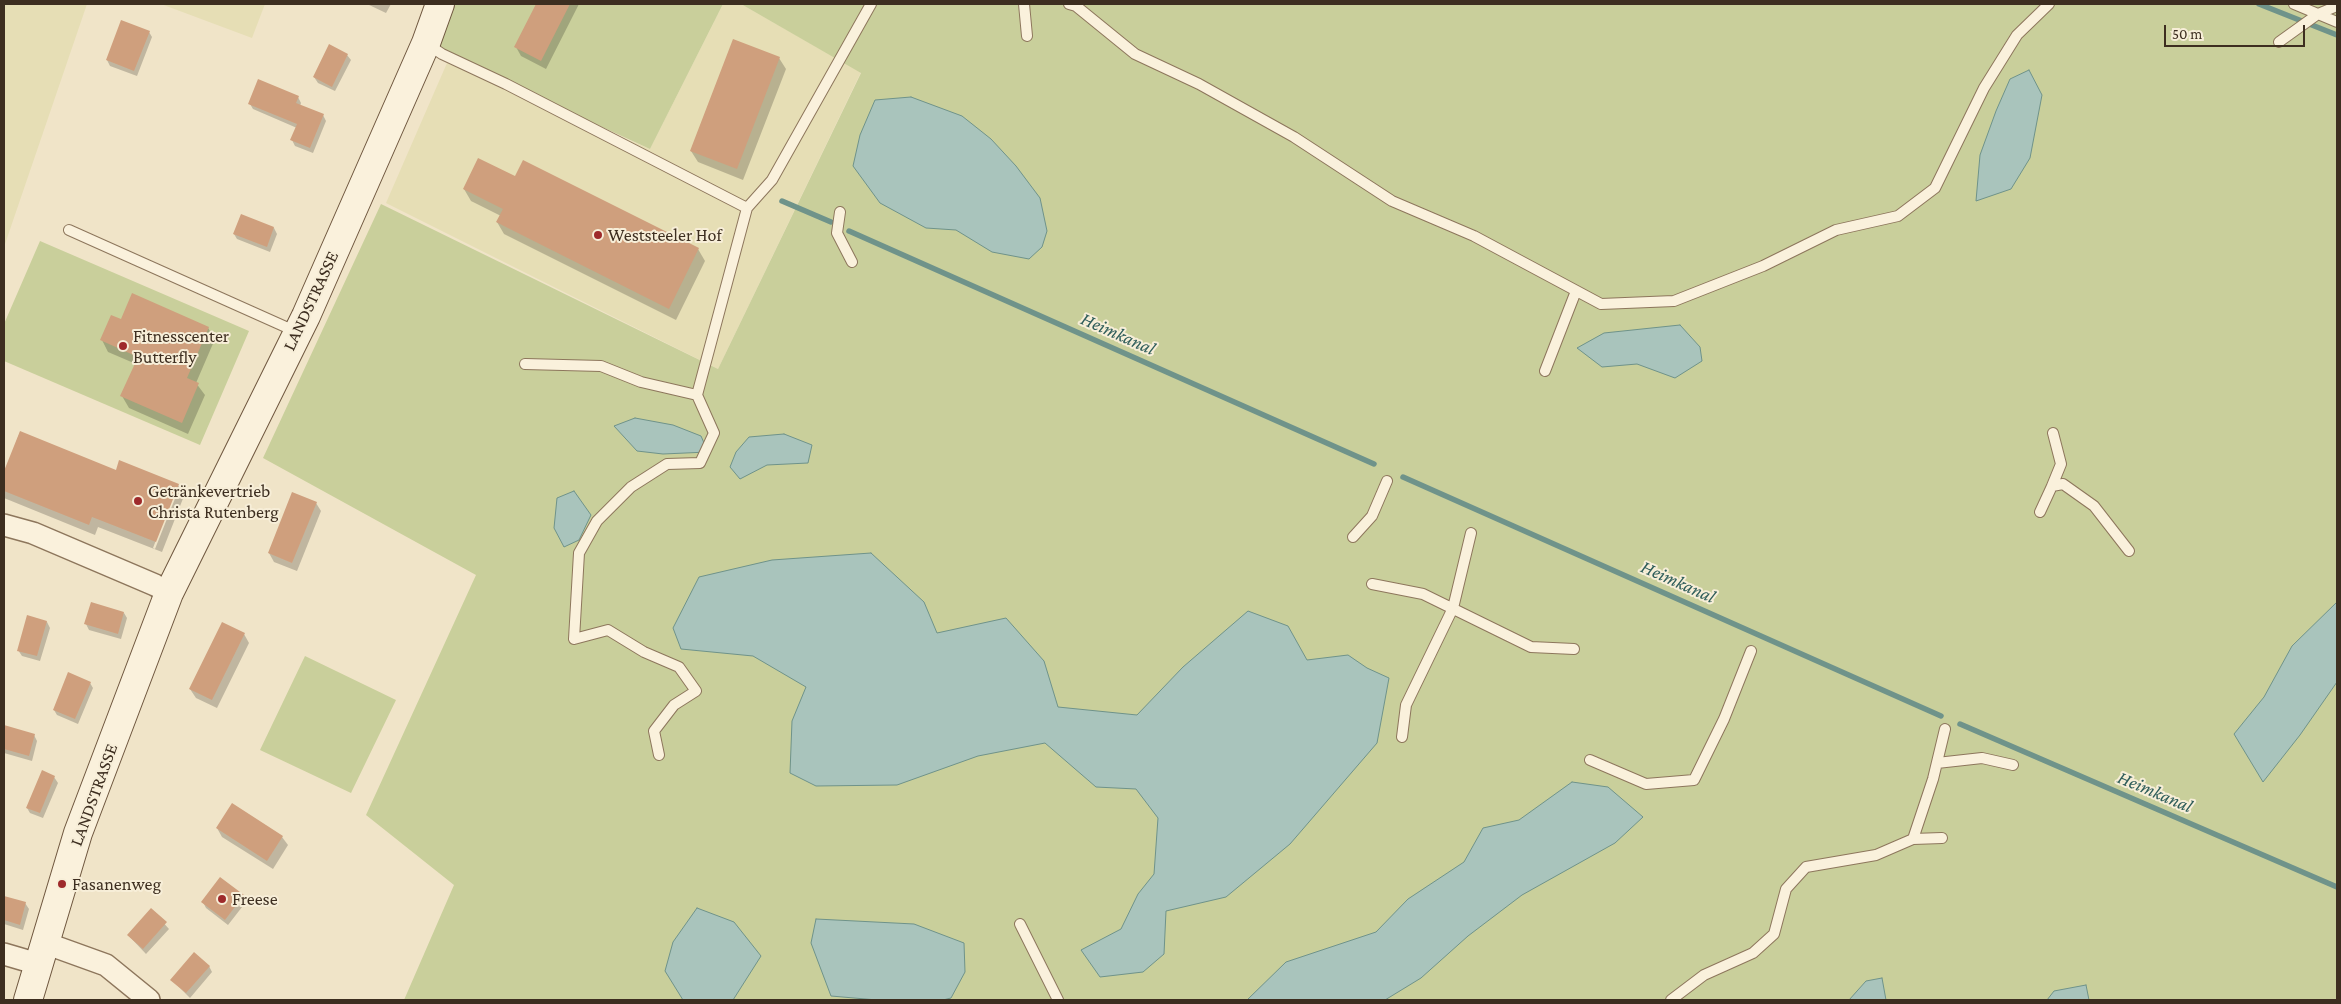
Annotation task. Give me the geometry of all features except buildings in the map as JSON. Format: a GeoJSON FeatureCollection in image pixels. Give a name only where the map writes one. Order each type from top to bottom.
{"type":"FeatureCollection","features":[{"type":"Feature","properties":{"kind":"street","name":"LANDSTRASSE"},"geometry":{"type":"LineString","coordinates":[[28,1000],[78,833],[170,593],[298,332],[426,44],[440,4]]}},
{"type":"Feature","properties":{"kind":"street"},"geometry":{"type":"LineString","coordinates":[[4,524],[41,537],[170,593]]}},
{"type":"Feature","properties":{"kind":"street"},"geometry":{"type":"LineString","coordinates":[[4,954],[42,953],[106,965],[149,1000]]}},
{"type":"Feature","properties":{"kind":"lane"},"geometry":{"type":"LineString","coordinates":[[659,755],[654,731],[674,705],[696,691],[679,667],[644,652],[608,630],[574,639],[579,553],[597,521],[631,487],[667,464],[700,463],[714,433],[697,395],[747,208],[772,180],[871,4]]}},
{"type":"Feature","properties":{"kind":"lane"},"geometry":{"type":"LineString","coordinates":[[1024,4],[1027,36]]}},
{"type":"Feature","properties":{"kind":"lane"},"geometry":{"type":"LineString","coordinates":[[1069,4],[1076,6],[1135,54],[1199,84],[1294,137],[1392,202],[1474,236],[1601,304],[1674,301],[1764,266],[1836,230],[1898,216],[1935,188],[1984,88],[2017,36],[2049,4]]}},
{"type":"Feature","properties":{"kind":"lane"},"geometry":{"type":"LineString","coordinates":[[2294,4],[2316,16],[2337,22]]}},
{"type":"Feature","properties":{"kind":"lane"},"geometry":{"type":"LineString","coordinates":[[2279,42],[2316,16],[2337,6]]}},
{"type":"Feature","properties":{"kind":"lane"},"geometry":{"type":"LineString","coordinates":[[426,44],[442,54],[506,84],[747,208]]}},
{"type":"Feature","properties":{"kind":"lane"},"geometry":{"type":"LineString","coordinates":[[840,212],[838,233],[852,262]]}},
{"type":"Feature","properties":{"kind":"lane"},"geometry":{"type":"LineString","coordinates":[[69,230],[298,332]]}},
{"type":"Feature","properties":{"kind":"lane"},"geometry":{"type":"LineString","coordinates":[[1545,371],[1576,291]]}},
{"type":"Feature","properties":{"kind":"lane"},"geometry":{"type":"LineString","coordinates":[[525,364],[601,366],[641,382],[697,395]]}},
{"type":"Feature","properties":{"kind":"lane"},"geometry":{"type":"LineString","coordinates":[[2040,512],[2061,464],[2053,433]]}},
{"type":"Feature","properties":{"kind":"lane"},"geometry":{"type":"LineString","coordinates":[[1353,538],[1372,516],[1387,481]]}},
{"type":"Feature","properties":{"kind":"lane"},"geometry":{"type":"LineString","coordinates":[[2052,486],[2063,484],[2094,506],[2129,551]]}},
{"type":"Feature","properties":{"kind":"lane"},"geometry":{"type":"LineString","coordinates":[[1402,737],[1406,705],[1452,609],[1471,533]]}},
{"type":"Feature","properties":{"kind":"lane"},"geometry":{"type":"LineString","coordinates":[[1372,584],[1422,594],[1531,647],[1574,648]]}},
{"type":"Feature","properties":{"kind":"lane"},"geometry":{"type":"LineString","coordinates":[[1590,760],[1646,784],[1694,780],[1724,719],[1751,651]]}},
{"type":"Feature","properties":{"kind":"lane"},"geometry":{"type":"LineString","coordinates":[[1913,839],[1937,763],[1945,729]]}},
{"type":"Feature","properties":{"kind":"lane"},"geometry":{"type":"LineString","coordinates":[[1937,763],[1982,758],[2013,766]]}},
{"type":"Feature","properties":{"kind":"lane"},"geometry":{"type":"LineString","coordinates":[[1671,1000],[1704,975],[1753,953],[1774,934],[1786,889],[1806,867],[1876,855],[1913,839],[1942,838]]}},
{"type":"Feature","properties":{"kind":"lane"},"geometry":{"type":"LineString","coordinates":[[1020,924],[1058,1000]]}},
{"type":"Feature","properties":{"kind":"shaded area"},"geometry":{"type":"Polygon","coordinates":[[[4,4],[87,4],[4,247],[4,4]]]}},
{"type":"Feature","properties":{"kind":"shaded area"},"geometry":{"type":"Polygon","coordinates":[[[161,4],[265,4],[252,38],[161,4]]]}},
{"type":"Feature","properties":{"kind":"shaded area"},"geometry":{"type":"Polygon","coordinates":[[[723,4],[741,4],[861,72],[718,369],[386,203],[447,63],[650,149],[723,4]]]}},
{"type":"Feature","properties":{"kind":"green space"},"geometry":{"type":"Polygon","coordinates":[[[454,4],[723,4],[650,149],[436,51],[454,4]]]}},
{"type":"Feature","properties":{"kind":"green space"},"geometry":{"type":"Polygon","coordinates":[[[741,4],[2337,4],[2337,1000],[404,1000],[454,885],[366,815],[476,575],[263,458],[381,204],[718,369],[861,73],[741,4]]]}},
{"type":"Feature","properties":{"kind":"green space","name":"Fitnesscenter Butterfly"},"geometry":{"type":"Polygon","coordinates":[[[40,241],[249,331],[200,445],[4,361],[4,324],[40,241]]]}},
{"type":"Feature","properties":{"kind":"green space"},"geometry":{"type":"Polygon","coordinates":[[[305,656],[396,700],[351,793],[260,750],[305,656]]]}},
{"type":"Feature","properties":{"kind":"water"},"geometry":{"type":"Polygon","coordinates":[[[2029,70],[2042,95],[2030,158],[2011,189],[1976,201],[1980,155],[1996,111],[2010,79],[2029,70]]]}},
{"type":"Feature","properties":{"kind":"water"},"geometry":{"type":"Polygon","coordinates":[[[911,97],[962,116],[991,139],[1016,166],[1040,198],[1047,231],[1042,247],[1029,259],[992,252],[956,230],[926,228],[880,203],[853,166],[860,135],[875,100],[911,97]]]}},
{"type":"Feature","properties":{"kind":"water"},"geometry":{"type":"Polygon","coordinates":[[[1680,325],[1700,347],[1702,361],[1675,378],[1637,364],[1602,367],[1577,348],[1604,333],[1680,325]]]}},
{"type":"Feature","properties":{"kind":"water"},"geometry":{"type":"Polygon","coordinates":[[[635,418],[673,425],[701,436],[708,452],[663,454],[637,451],[614,426],[635,418]]]}},
{"type":"Feature","properties":{"kind":"water"},"geometry":{"type":"Polygon","coordinates":[[[784,434],[812,445],[808,463],[767,465],[740,479],[730,467],[736,452],[749,437],[784,434]]]}},
{"type":"Feature","properties":{"kind":"water"},"geometry":{"type":"Polygon","coordinates":[[[574,491],[591,515],[579,540],[564,547],[554,528],[557,498],[574,491]]]}},
{"type":"Feature","properties":{"kind":"water"},"geometry":{"type":"Polygon","coordinates":[[[871,553],[924,602],[937,633],[1006,618],[1044,661],[1058,707],[1137,715],[1183,667],[1248,611],[1288,626],[1307,660],[1348,655],[1367,668],[1389,678],[1377,743],[1290,844],[1226,897],[1166,911],[1164,954],[1143,972],[1100,977],[1081,950],[1121,929],[1138,894],[1154,874],[1158,818],[1136,789],[1096,787],[1045,743],[978,756],[897,785],[816,786],[790,773],[792,721],[806,687],[753,656],[681,649],[673,628],[699,577],[772,560],[871,553]]]}},
{"type":"Feature","properties":{"kind":"water"},"geometry":{"type":"Polygon","coordinates":[[[2337,602],[2337,682],[2300,735],[2263,782],[2234,734],[2264,697],[2292,646],[2337,602]]]}},
{"type":"Feature","properties":{"kind":"water"},"geometry":{"type":"Polygon","coordinates":[[[1572,782],[1608,787],[1643,817],[1615,843],[1522,895],[1468,936],[1421,978],[1385,1000],[1247,1000],[1286,962],[1376,932],[1408,899],[1464,862],[1483,828],[1519,820],[1572,782]]]}},
{"type":"Feature","properties":{"kind":"water"},"geometry":{"type":"Polygon","coordinates":[[[697,908],[734,922],[761,956],[733,1000],[683,1000],[665,971],[673,942],[697,908]]]}},
{"type":"Feature","properties":{"kind":"water"},"geometry":{"type":"Polygon","coordinates":[[[816,919],[914,924],[964,943],[965,972],[951,998],[943,1000],[877,1000],[831,996],[811,943],[816,919]]]}},
{"type":"Feature","properties":{"kind":"water"},"geometry":{"type":"Polygon","coordinates":[[[1882,978],[1886,1000],[1849,1000],[1866,981],[1882,978]]]}},
{"type":"Feature","properties":{"kind":"water"},"geometry":{"type":"Polygon","coordinates":[[[2086,985],[2089,1000],[2047,1000],[2054,991],[2086,985]]]}},
{"type":"Feature","properties":{"kind":"waterway"},"geometry":{"type":"LineString","coordinates":[[2259,4],[2337,35]]}},
{"type":"Feature","properties":{"kind":"waterway","name":"Heimkanal"},"geometry":{"type":"LineString","coordinates":[[782,201],[831,222]]}},
{"type":"Feature","properties":{"kind":"waterway","name":"Heimkanal"},"geometry":{"type":"LineString","coordinates":[[849,231],[1374,464]]}},
{"type":"Feature","properties":{"kind":"waterway","name":"Heimkanal"},"geometry":{"type":"LineString","coordinates":[[1403,477],[1941,716]]}},
{"type":"Feature","properties":{"kind":"waterway","name":"Heimkanal"},"geometry":{"type":"LineString","coordinates":[[1960,724],[2337,887]]}},
{"type":"Feature","properties":{"kind":"place","name":"Weststeeler Hof"},"geometry":{"type":"Point","coordinates":[598,235]}},
{"type":"Feature","properties":{"kind":"place","name":"Fitnesscenter Butterfly"},"geometry":{"type":"Point","coordinates":[123,346]}},
{"type":"Feature","properties":{"kind":"place","name":"Getränkevertrieb Christa Rutenberg"},"geometry":{"type":"Point","coordinates":[138,501]}},
{"type":"Feature","properties":{"kind":"place","name":"Fasanenweg"},"geometry":{"type":"Point","coordinates":[62,884]}},
{"type":"Feature","properties":{"kind":"place","name":"Freese"},"geometry":{"type":"Point","coordinates":[222,899]}}]}
